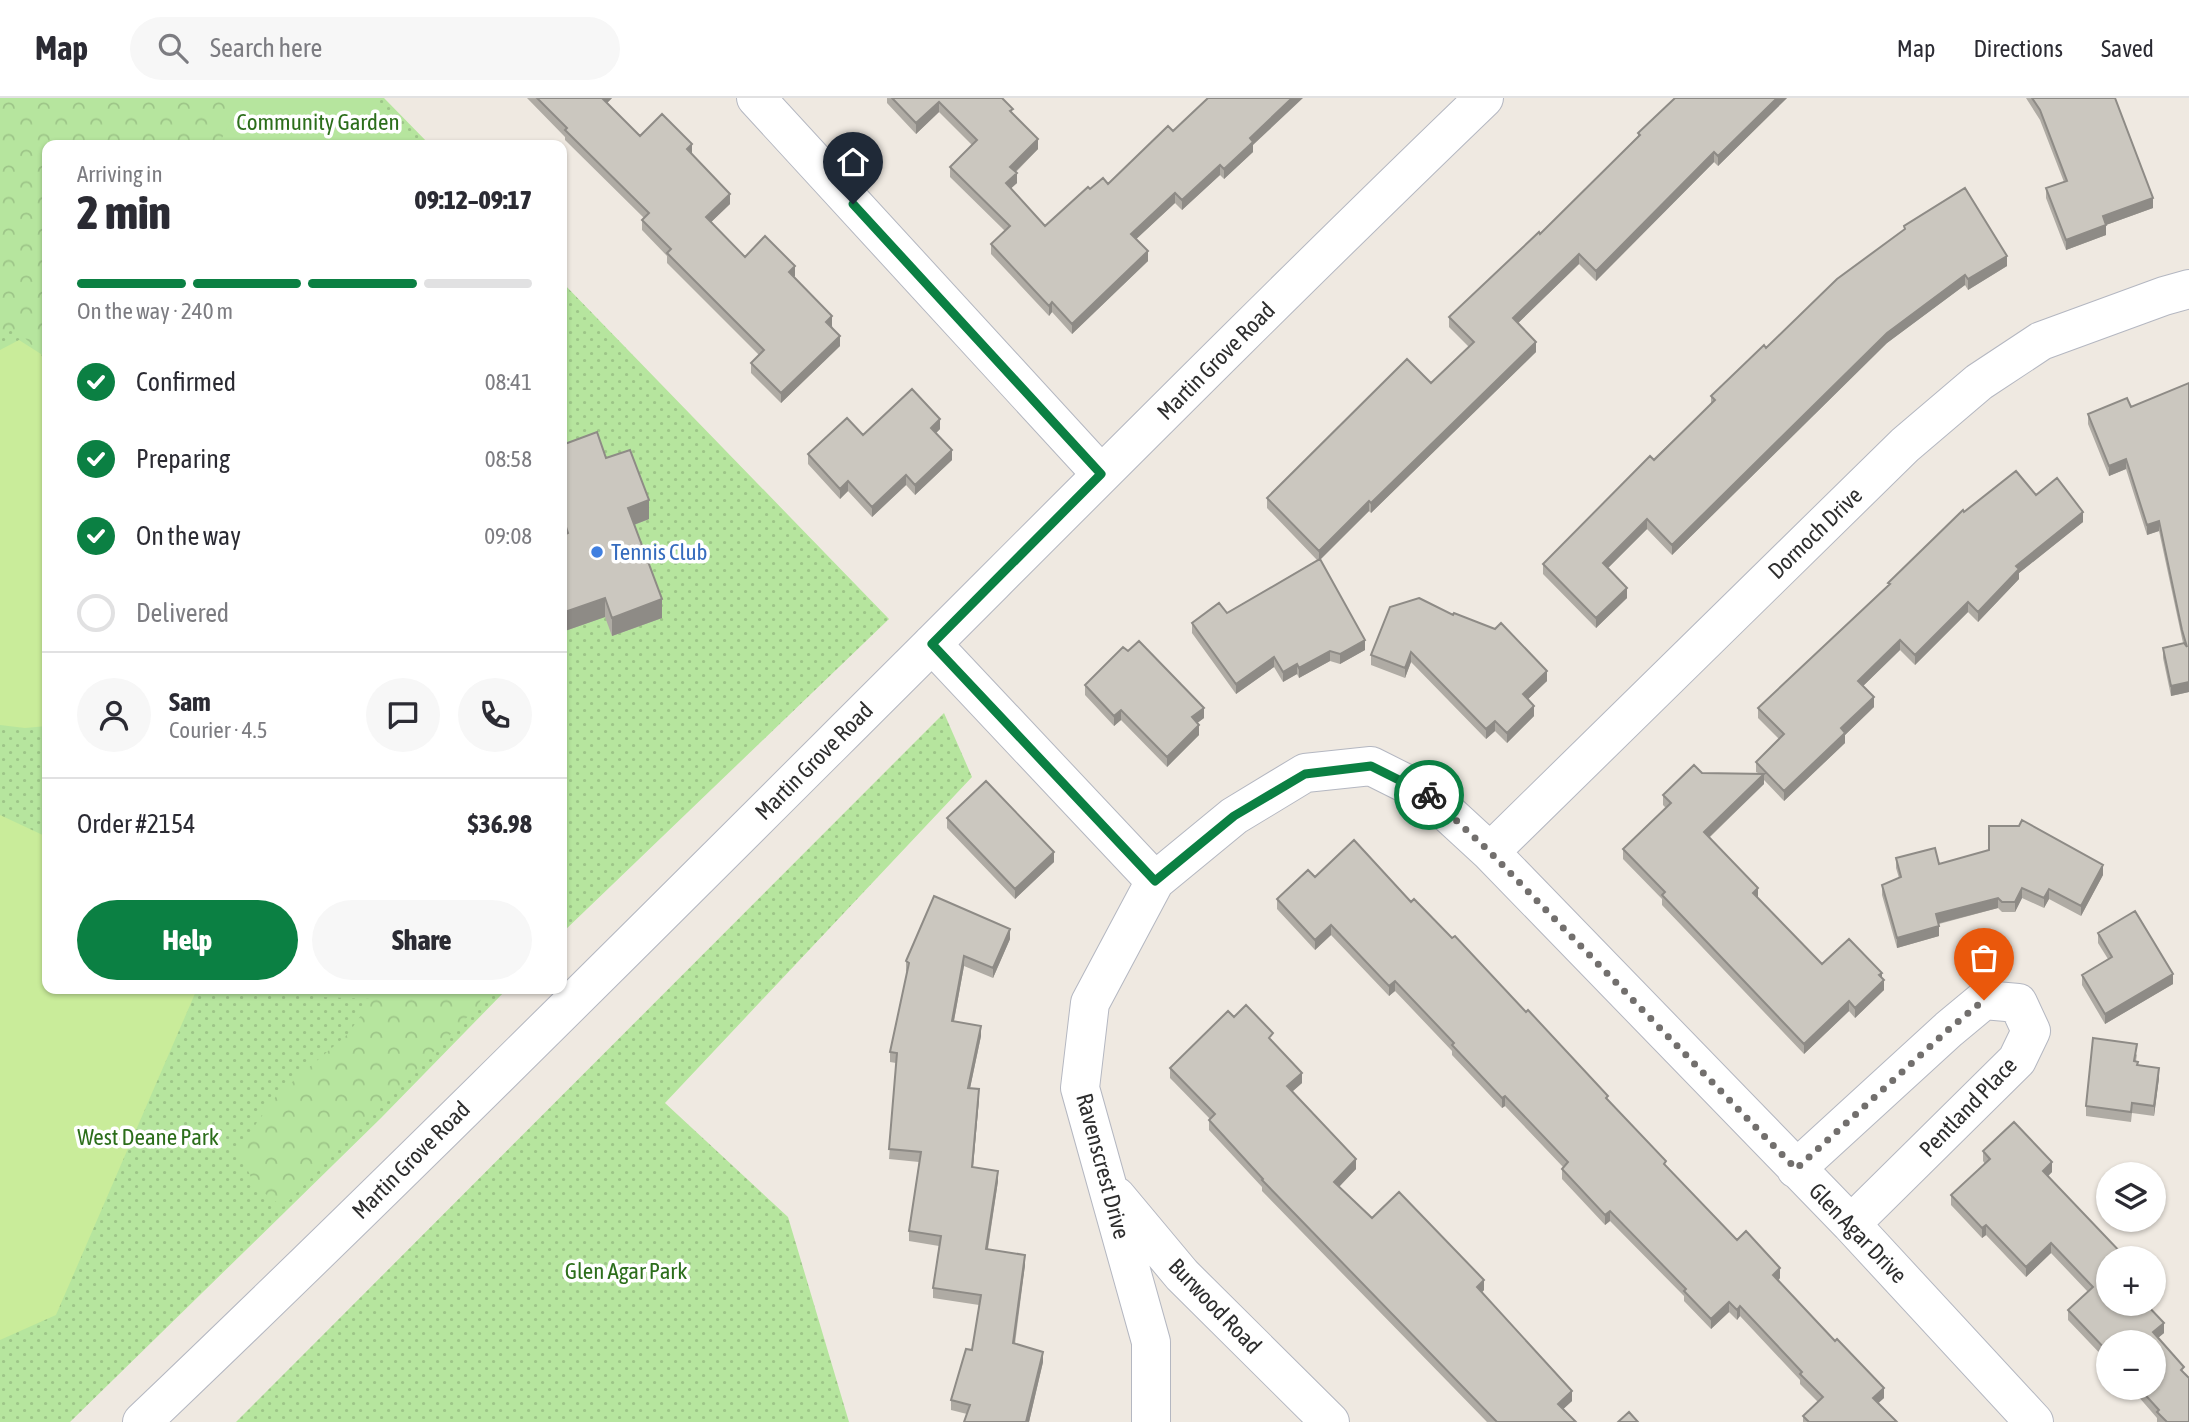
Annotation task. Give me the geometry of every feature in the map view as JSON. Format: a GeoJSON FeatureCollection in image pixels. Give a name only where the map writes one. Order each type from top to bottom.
{"type":"FeatureCollection","features":[{"type":"Feature","properties":{"kind":"street"},"geometry":{"type":"LineString","coordinates":[[755,98],[1101,474]]}},
{"type":"Feature","properties":{"kind":"street","name":"Martin Grove Road"},"geometry":{"type":"LineString","coordinates":[[142,1422],[307,1263],[932,644],[1313,262],[1484,98]]}},
{"type":"Feature","properties":{"kind":"street","name":"Dornoch Drive"},"geometry":{"type":"LineString","coordinates":[[1490,852],[1905,445],[1979,382],[2041,341],[2189,289]]}},
{"type":"Feature","properties":{"kind":"street"},"geometry":{"type":"LineString","coordinates":[[932,644],[1155,881]]}},
{"type":"Feature","properties":{"kind":"street","name":"Glen Agar Drive"},"geometry":{"type":"LineString","coordinates":[[1155,881],[1234,816],[1305,774],[1371,766],[1427,794],[1490,852],[1851,1224],[2034,1422]]}},
{"type":"Feature","properties":{"kind":"street","name":"Ravenscrest Drive"},"geometry":{"type":"LineString","coordinates":[[1151,1422],[1151,1342],[1080,1088],[1090,1003],[1155,881]]}},
{"type":"Feature","properties":{"kind":"street","name":"Pentland Place"},"geometry":{"type":"LineString","coordinates":[[1796,1169],[1984,1000],[2018,1003],[2031,1031],[2017,1060],[1851,1224]]}},
{"type":"Feature","properties":{"kind":"street","name":"Burwood Road"},"geometry":{"type":"LineString","coordinates":[[1106,1184],[1182,1275],[1330,1422]]}},
{"type":"Feature","properties":{"kind":"green space","name":"West Deane Park"},"geometry":{"type":"Polygon","coordinates":[[[0,98],[384,98],[425,140],[42,140],[42,994],[502,994],[381,1118],[70,1422],[0,1422],[0,98]]]}},
{"type":"Feature","properties":{"kind":"green space"},"geometry":{"type":"Polygon","coordinates":[[[0,98],[264,98],[278,140],[42,140],[42,357],[18,330],[0,331],[0,98]]]}},
{"type":"Feature","properties":{"kind":"green space","name":"Community Garden"},"geometry":{"type":"Polygon","coordinates":[[[244,98],[373,98],[413,140],[221,140],[244,98]]]}},
{"type":"Feature","properties":{"kind":"green space"},"geometry":{"type":"Polygon","coordinates":[[[567,287],[889,619],[567,928],[567,287]]]}},
{"type":"Feature","properties":{"kind":"green space"},"geometry":{"type":"Polygon","coordinates":[[[19,340],[42,356],[42,726],[25,728],[0,725],[0,350],[19,340]]]}},
{"type":"Feature","properties":{"kind":"green space","name":"Glen Agar Park"},"geometry":{"type":"Polygon","coordinates":[[[944,713],[972,777],[665,1103],[788,1217],[849,1422],[236,1422],[944,713]]]}},
{"type":"Feature","properties":{"kind":"green space"},"geometry":{"type":"Polygon","coordinates":[[[0,815],[42,835],[42,994],[195,994],[56,1315],[0,1340],[0,815]]]}},
{"type":"Feature","properties":{"kind":"green space"},"geometry":{"type":"Polygon","coordinates":[[[318,994],[484,994],[477,1007],[283,1207],[255,1186],[238,1149],[277,1095],[348,1034],[372,999],[321,997],[318,994]]]}},
{"type":"Feature","properties":{"kind":"building"},"geometry":{"type":"Polygon","coordinates":[[[537,98],[602,98],[640,136],[662,114],[692,144],[687,149],[730,194],[706,217],[745,257],[765,236],[795,266],[789,272],[832,316],[826,322],[840,336],[781,393],[751,363],[764,350],[667,253],[671,249],[642,220],[649,213],[565,130],[567,128],[537,98]]]}},
{"type":"Feature","properties":{"kind":"building"},"geometry":{"type":"Polygon","coordinates":[[[892,98],[1002,98],[1013,109],[1010,111],[1038,139],[1010,167],[1017,173],[1006,183],[1045,226],[1088,187],[1090,189],[1103,178],[1108,184],[1168,126],[1173,131],[1208,98],[1292,98],[1250,138],[1253,142],[1224,169],[1220,165],[1182,200],[1175,193],[1131,234],[1148,251],[1072,324],[1052,302],[1049,306],[991,244],[1010,226],[950,167],[977,140],[939,102],[916,123],[892,98]]]}},
{"type":"Feature","properties":{"kind":"building"},"geometry":{"type":"Polygon","coordinates":[[[1675,98],[1777,98],[1718,156],[1714,152],[1596,271],[1579,254],[1513,318],[1536,342],[1319,551],[1267,498],[1407,359],[1431,383],[1474,342],[1449,317],[1539,232],[1540,234],[1675,98]]]}},
{"type":"Feature","properties":{"kind":"building"},"geometry":{"type":"Polygon","coordinates":[[[2032,98],[2115,98],[2153,198],[2103,216],[2106,225],[2066,240],[2046,188],[2067,181],[2040,110],[2032,98]]]}},
{"type":"Feature","properties":{"kind":"building"},"geometry":{"type":"Polygon","coordinates":[[[1965,188],[2007,256],[1968,279],[1965,275],[1887,333],[1672,545],[1647,519],[1603,563],[1627,588],[1596,618],[1543,564],[1650,456],[1654,460],[1715,400],[1711,396],[1764,345],[1766,348],[1837,279],[1905,229],[1904,226],[1965,188]]]}},
{"type":"Feature","properties":{"kind":"building"},"geometry":{"type":"Polygon","coordinates":[[[2189,383],[2189,682],[2171,686],[2163,648],[2184,643],[2187,647],[2159,521],[2147,525],[2126,459],[2109,466],[2088,414],[2127,398],[2131,407],[2189,383]]]}},
{"type":"Feature","properties":{"kind":"building"},"geometry":{"type":"Polygon","coordinates":[[[912,389],[940,419],[931,428],[952,450],[915,485],[906,475],[872,507],[848,481],[840,489],[808,454],[847,418],[863,435],[912,389]]]}},
{"type":"Feature","properties":{"kind":"building"},"geometry":{"type":"Polygon","coordinates":[[[597,432],[606,458],[630,450],[649,500],[628,508],[662,599],[612,618],[605,598],[567,611],[567,443],[597,432]]]}},
{"type":"Feature","properties":{"kind":"building"},"geometry":{"type":"Polygon","coordinates":[[[2016,471],[2036,495],[2057,478],[2083,512],[2016,566],[2019,569],[1978,612],[1968,602],[1915,655],[1900,640],[1858,681],[1874,697],[1841,728],[1845,733],[1784,791],[1756,762],[1784,734],[1758,708],[1890,584],[1888,583],[1963,510],[1964,512],[2016,471]]]}},
{"type":"Feature","properties":{"kind":"building"},"geometry":{"type":"Polygon","coordinates":[[[1320,559],[1365,640],[1340,654],[1330,651],[1299,668],[1297,664],[1283,672],[1274,657],[1236,684],[1192,623],[1219,603],[1227,613],[1320,559]]]}},
{"type":"Feature","properties":{"kind":"building"},"geometry":{"type":"Polygon","coordinates":[[[1419,598],[1453,615],[1454,613],[1495,629],[1501,623],[1547,671],[1523,694],[1534,706],[1507,733],[1495,721],[1486,729],[1411,652],[1405,668],[1371,655],[1390,607],[1419,598]]]}},
{"type":"Feature","properties":{"kind":"building"},"geometry":{"type":"Polygon","coordinates":[[[1139,641],[1204,708],[1192,717],[1199,725],[1167,757],[1121,710],[1114,716],[1085,685],[1123,647],[1128,651],[1139,641]]]}},
{"type":"Feature","properties":{"kind":"building"},"geometry":{"type":"Polygon","coordinates":[[[1694,765],[1702,773],[1764,774],[1704,832],[1758,888],[1753,893],[1822,964],[1849,939],[1882,973],[1879,975],[1884,980],[1855,1008],[1849,1001],[1804,1044],[1662,895],[1665,892],[1623,849],[1671,803],[1663,795],[1694,765]]]}},
{"type":"Feature","properties":{"kind":"building"},"geometry":{"type":"Polygon","coordinates":[[[986,781],[1054,852],[1015,889],[947,818],[986,781]]]}},
{"type":"Feature","properties":{"kind":"building"},"geometry":{"type":"Polygon","coordinates":[[[2022,820],[2103,865],[2081,906],[2049,889],[2044,898],[2022,888],[2015,902],[2002,902],[1998,898],[1936,914],[1939,926],[1897,938],[1882,885],[1901,877],[1896,858],[1935,848],[1939,864],[1989,850],[1989,826],[2019,826],[2022,820]]]}},
{"type":"Feature","properties":{"kind":"building"},"geometry":{"type":"Polygon","coordinates":[[[1354,840],[1411,902],[1414,899],[1452,938],[1455,936],[1526,1012],[1528,1010],[1666,1161],[1664,1164],[1737,1240],[1746,1231],[1780,1268],[1773,1275],[1884,1388],[1873,1398],[1897,1422],[1809,1422],[1803,1416],[1823,1397],[1740,1306],[1737,1310],[1729,1302],[1711,1319],[1684,1291],[1686,1289],[1610,1211],[1605,1215],[1562,1169],[1568,1162],[1505,1096],[1502,1098],[1395,981],[1389,986],[1331,925],[1315,940],[1277,899],[1308,870],[1315,877],[1354,840]]]}},
{"type":"Feature","properties":{"kind":"building"},"geometry":{"type":"Polygon","coordinates":[[[934,896],[1010,929],[993,968],[964,956],[952,1021],[981,1026],[968,1088],[979,1089],[972,1167],[998,1171],[986,1249],[1025,1255],[1013,1343],[1043,1352],[1026,1422],[964,1422],[970,1405],[951,1400],[966,1349],[972,1350],[981,1295],[933,1288],[941,1236],[909,1231],[921,1152],[889,1149],[897,1053],[890,1052],[909,963],[906,961],[934,896]]]}},
{"type":"Feature","properties":{"kind":"building"},"geometry":{"type":"Polygon","coordinates":[[[2135,911],[2173,974],[2105,1014],[2082,975],[2112,957],[2098,933],[2135,911]]]}},
{"type":"Feature","properties":{"kind":"building"},"geometry":{"type":"Polygon","coordinates":[[[1246,1005],[1273,1033],[1269,1038],[1302,1073],[1287,1086],[1356,1159],[1334,1182],[1372,1218],[1399,1192],[1484,1280],[1477,1287],[1572,1391],[1558,1404],[1576,1422],[1497,1422],[1262,1180],[1209,1120],[1215,1114],[1170,1068],[1228,1011],[1234,1017],[1246,1005]]]}},
{"type":"Feature","properties":{"kind":"building"},"geometry":{"type":"Polygon","coordinates":[[[2093,1038],[2137,1044],[2134,1061],[2138,1062],[2137,1065],[2159,1068],[2154,1106],[2132,1103],[2131,1112],[2086,1106],[2093,1038]]]}},
{"type":"Feature","properties":{"kind":"building"},"geometry":{"type":"Polygon","coordinates":[[[2014,1122],[2052,1162],[2043,1171],[2096,1227],[2096,1232],[2101,1232],[2115,1246],[2096,1246],[2096,1316],[2157,1316],[2164,1323],[2155,1330],[2096,1330],[2096,1339],[2068,1310],[2093,1287],[2051,1243],[2026,1267],[1986,1225],[1982,1228],[1951,1195],[1990,1159],[1983,1151],[2014,1122]]]}},
{"type":"Feature","properties":{"kind":"building"},"geometry":{"type":"Polygon","coordinates":[[[2166,1347],[2184,1367],[2181,1370],[2189,1378],[2189,1422],[2167,1422],[2157,1412],[2159,1410],[2150,1400],[2166,1400],[2166,1347]]]}},
{"type":"Feature","properties":{"kind":"building"},"geometry":{"type":"Polygon","coordinates":[[[1629,1412],[1638,1422],[1618,1422],[1629,1412]]]}},
{"type":"Feature","properties":{"kind":"way so far"},"geometry":{"type":"LineString","coordinates":[[1429,795],[1490,852],[1796,1169],[1984,1000]]}},
{"type":"Feature","properties":{"kind":"place","name":"Tennis Club"},"geometry":{"type":"Point","coordinates":[597,552]}},
{"type":"Feature","properties":{"kind":"route"},"geometry":{"type":"LineString","coordinates":[[853,204],[1101,474],[932,644],[1155,881],[1234,816],[1305,774],[1371,766],[1429,795]]}}]}
